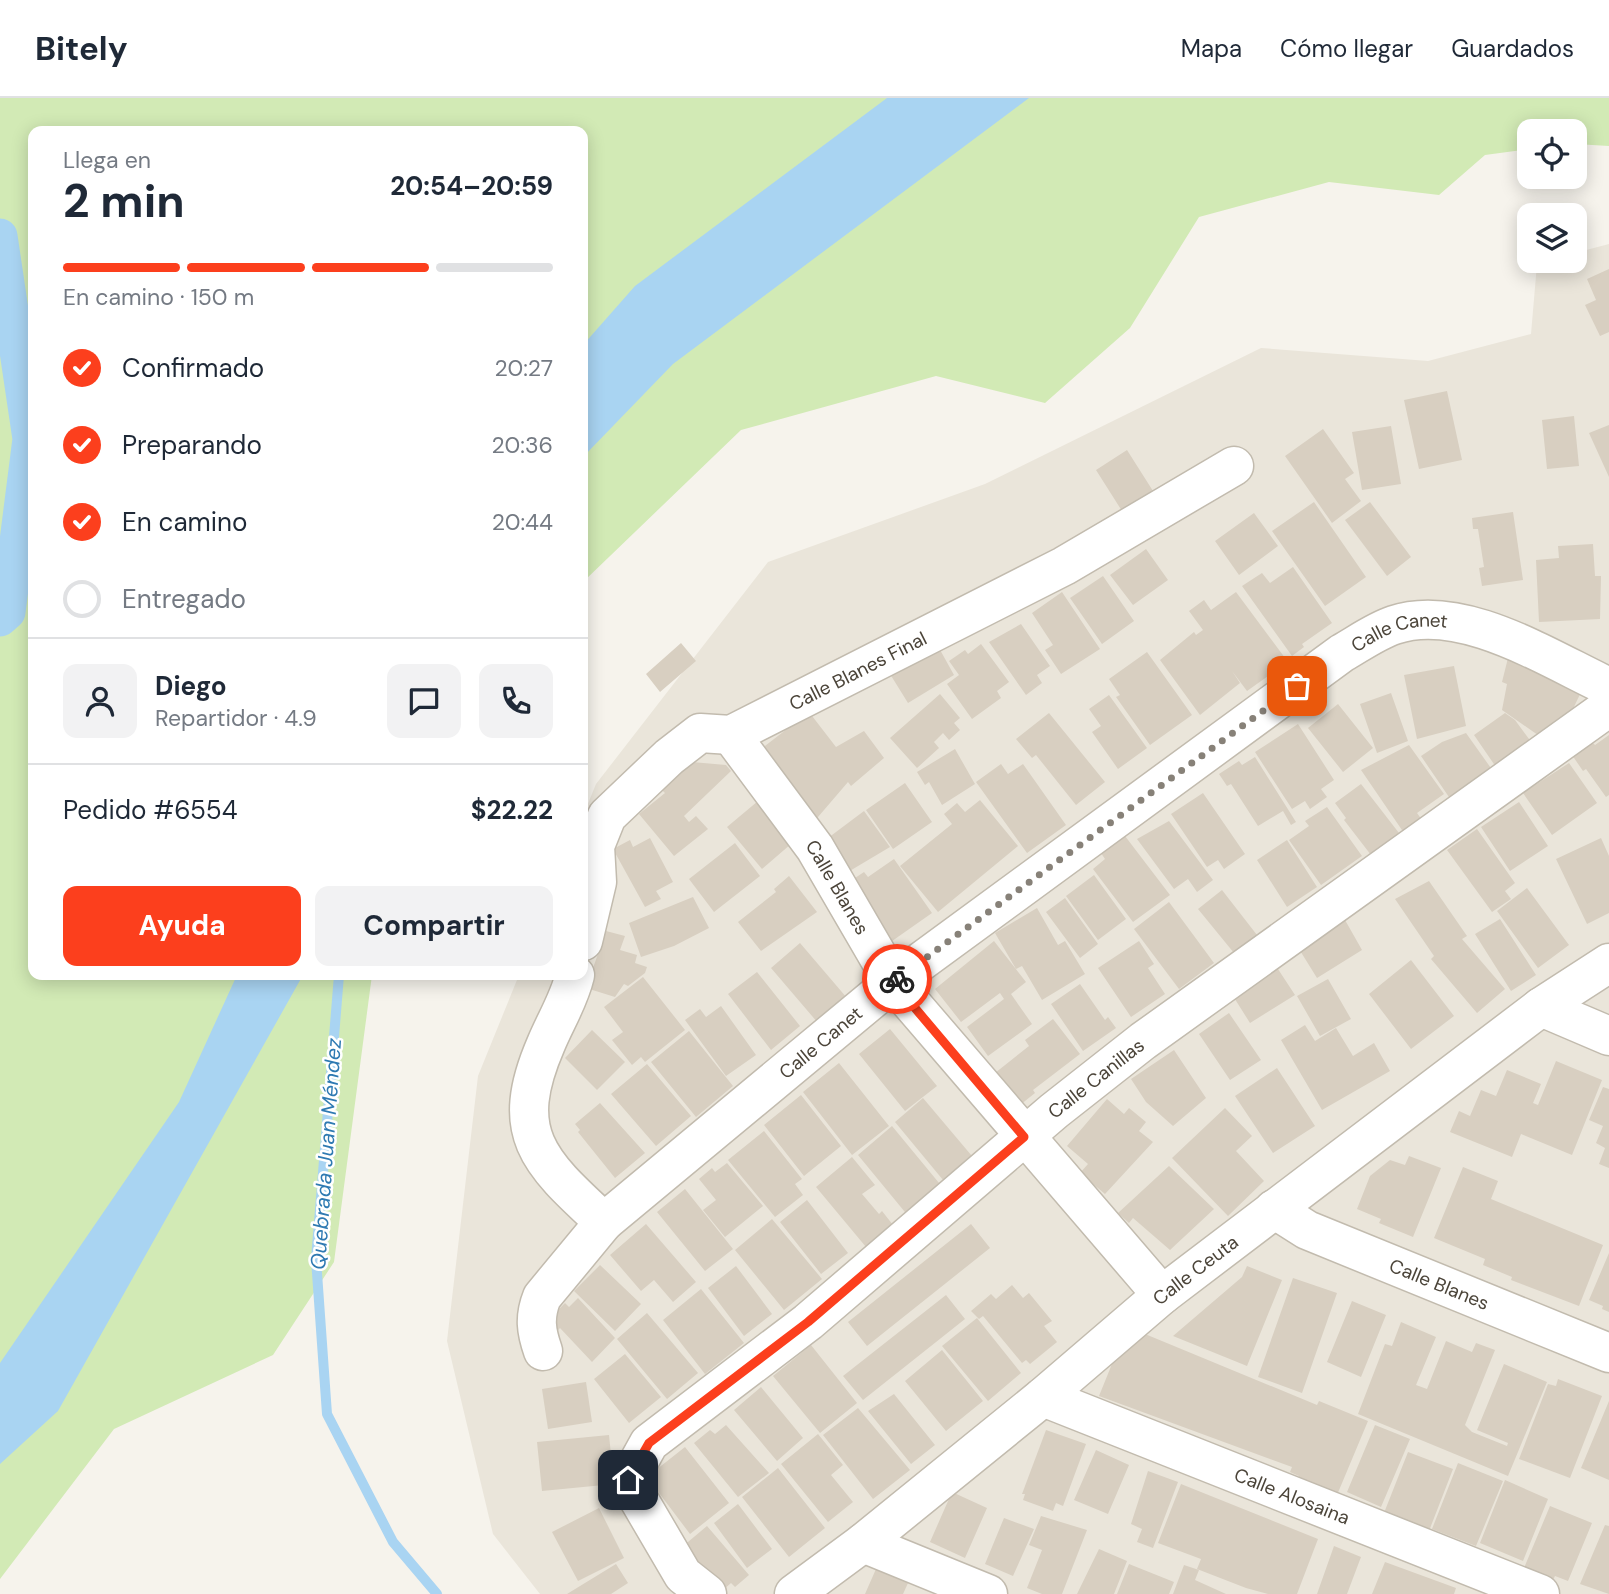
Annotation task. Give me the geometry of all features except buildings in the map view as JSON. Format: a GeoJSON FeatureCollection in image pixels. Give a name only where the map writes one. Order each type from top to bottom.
{"type":"FeatureCollection","features":[{"type":"Feature","properties":{"kind":"street","name":"Calle Blanes Final"},"geometry":{"type":"LineString","coordinates":[[588,920],[597,881],[595,846],[607,816],[669,757],[700,733],[732,735],[1064,566],[1234,466]]}},
{"type":"Feature","properties":{"kind":"street","name":"Calle Canet"},"geometry":{"type":"LineString","coordinates":[[543,1351],[536,1333],[536,1312],[542,1297],[604,1222],[893,982],[1342,653],[1392,625],[1433,617],[1475,625],[1609,687]]}},
{"type":"Feature","properties":{"kind":"street","name":"Calle Canillas"},"geometry":{"type":"LineString","coordinates":[[707,1594],[683,1574],[628,1480],[649,1443],[808,1322],[1024,1137],[1143,1041],[1609,706]]}},
{"type":"Feature","properties":{"kind":"street","name":"Calle Blanes"},"geometry":{"type":"LineString","coordinates":[[732,735],[815,848],[893,982],[1162,1295]]}},
{"type":"Feature","properties":{"kind":"street","name":"Calle Ceuta"},"geometry":{"type":"LineString","coordinates":[[794,1594],[863,1543],[1043,1397],[1162,1295],[1541,1007],[1609,963]]}},
{"type":"Feature","properties":{"kind":"street"},"geometry":{"type":"LineString","coordinates":[[574,980],[570,996],[535,1069],[528,1104],[532,1141],[558,1179],[604,1222]]}},
{"type":"Feature","properties":{"kind":"street"},"geometry":{"type":"LineString","coordinates":[[1541,1007],[1609,1036]]}},
{"type":"Feature","properties":{"kind":"street","name":"Calle Blanes"},"geometry":{"type":"LineString","coordinates":[[1274,1209],[1307,1230],[1609,1353]]}},
{"type":"Feature","properties":{"kind":"street","name":"Calle Alosaina"},"geometry":{"type":"LineString","coordinates":[[1043,1397],[1540,1594]]}},
{"type":"Feature","properties":{"kind":"street"},"geometry":{"type":"LineString","coordinates":[[863,1543],[988,1594]]}},
{"type":"Feature","properties":{"kind":"shaded area"},"geometry":{"type":"Polygon","coordinates":[[[1609,244],[1609,1594],[540,1594],[493,1534],[447,1341],[478,1076],[517,980],[588,980],[588,804],[596,784],[768,562],[985,484],[1261,348],[1428,361],[1531,334],[1536,273],[1587,273],[1587,250],[1609,244]]]}},
{"type":"Feature","properties":{"kind":"green space"},"geometry":{"type":"Polygon","coordinates":[[[0,98],[1609,98],[1609,146],[1587,145],[1587,119],[1517,119],[1517,151],[1485,155],[1439,195],[1329,182],[1199,217],[1130,328],[1045,403],[936,376],[741,430],[588,577],[588,126],[28,126],[28,980],[371,980],[334,1262],[273,1355],[114,1429],[0,1579],[0,98]]]}},
{"type":"Feature","properties":{"kind":"water"},"geometry":{"type":"Polygon","coordinates":[[[887,98],[1029,98],[673,364],[588,452],[588,339],[635,286],[887,98]]]}},
{"type":"Feature","properties":{"kind":"water"},"geometry":{"type":"Polygon","coordinates":[[[235,980],[300,980],[58,1411],[0,1464],[0,1363],[179,1102],[235,980]]]}},
{"type":"Feature","properties":{"kind":"waterway"},"geometry":{"type":"LineString","coordinates":[[0,236],[28,425]]}},
{"type":"Feature","properties":{"kind":"waterway"},"geometry":{"type":"LineString","coordinates":[[0,619],[8,612],[28,455]]}},
{"type":"Feature","properties":{"kind":"waterway","name":"Quebrada Juan Méndez"},"geometry":{"type":"LineString","coordinates":[[339,980],[316,1259],[327,1414],[393,1542],[437,1594]]}},
{"type":"Feature","properties":{"kind":"way so far"},"geometry":{"type":"LineString","coordinates":[[897,979],[1297,686]]}},
{"type":"Feature","properties":{"kind":"route"},"geometry":{"type":"LineString","coordinates":[[628,1480],[649,1443],[808,1322],[1024,1137],[893,982],[897,979]]}}]}
